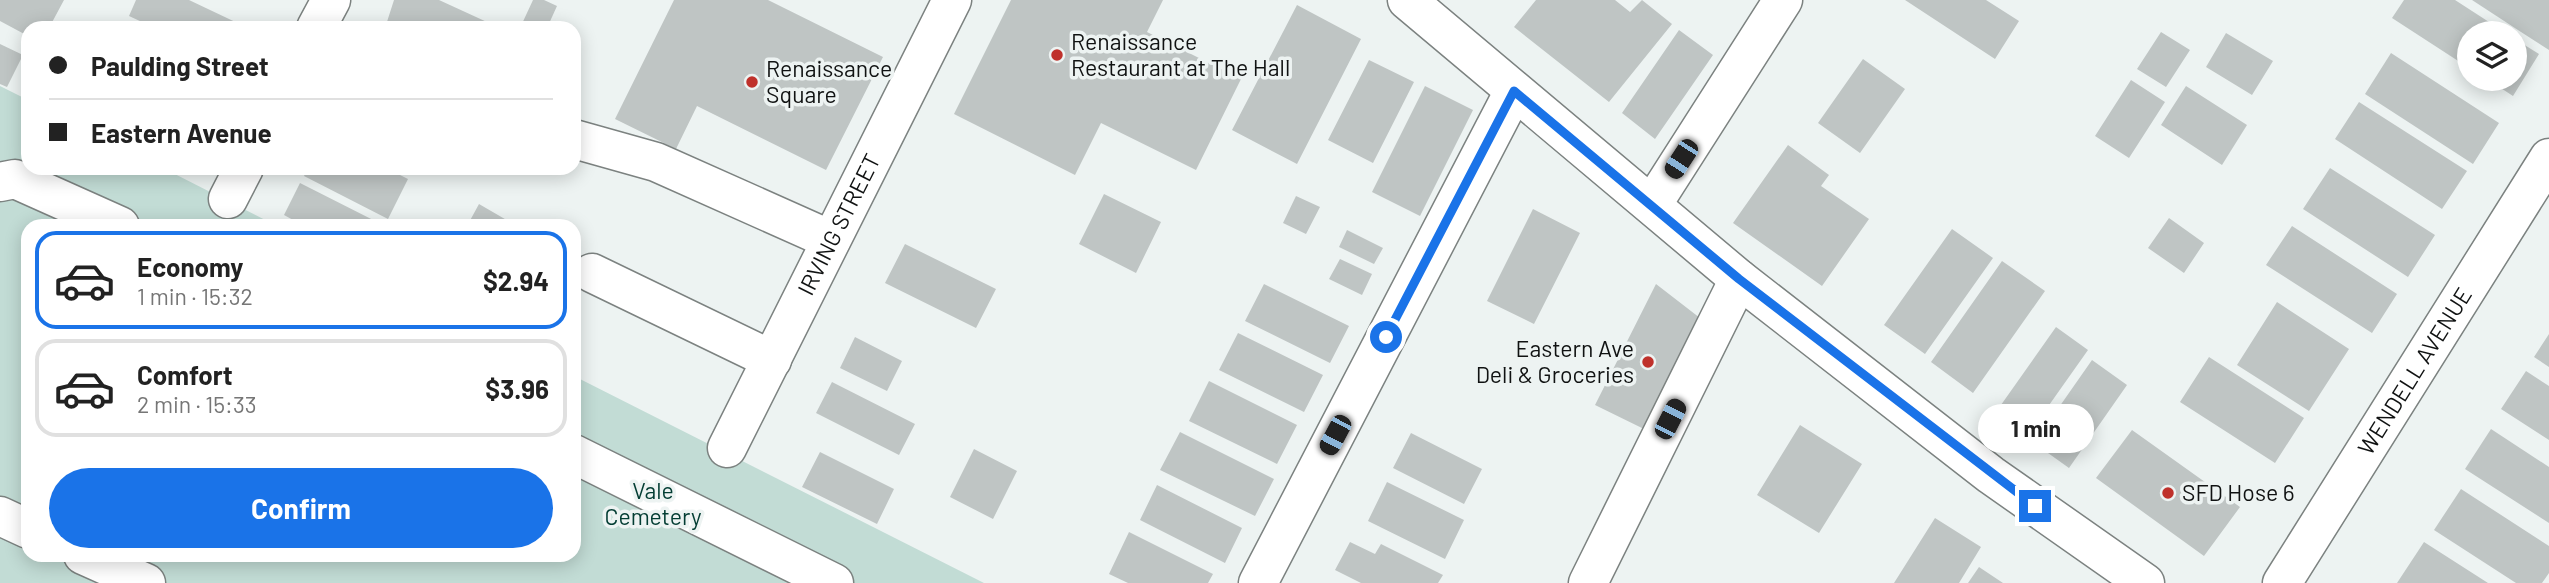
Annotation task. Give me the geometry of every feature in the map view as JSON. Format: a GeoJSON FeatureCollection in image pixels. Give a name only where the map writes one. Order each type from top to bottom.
{"type":"FeatureCollection","features":[{"type":"Feature","properties":{"kind":"street","name":"IRVING STREET"},"geometry":{"type":"LineString","coordinates":[[727,448],[952,0]]}},
{"type":"Feature","properties":{"kind":"street"},"geometry":{"type":"LineString","coordinates":[[1406,0],[1739,279],[1991,475],[2145,583]]}},
{"type":"Feature","properties":{"kind":"street"},"geometry":{"type":"LineString","coordinates":[[1652,205],[1783,0]]}},
{"type":"Feature","properties":{"kind":"street"},"geometry":{"type":"LineString","coordinates":[[1258,583],[1514,91]]}},
{"type":"Feature","properties":{"kind":"street"},"geometry":{"type":"LineString","coordinates":[[581,141],[656,162],[831,240]]}},
{"type":"Feature","properties":{"kind":"street","name":"WENDELL AVENUE"},"geometry":{"type":"LineString","coordinates":[[2282,583],[2549,158]]}},
{"type":"Feature","properties":{"kind":"street"},"geometry":{"type":"LineString","coordinates":[[0,182],[15,178],[105,219]]}},
{"type":"Feature","properties":{"kind":"street"},"geometry":{"type":"LineString","coordinates":[[592,273],[772,360]]}},
{"type":"Feature","properties":{"kind":"street"},"geometry":{"type":"LineString","coordinates":[[1588,583],[1739,279]]}},
{"type":"Feature","properties":{"kind":"street"},"geometry":{"type":"LineString","coordinates":[[581,457],[834,583]]}},
{"type":"Feature","properties":{"kind":"street"},"geometry":{"type":"LineString","coordinates":[[0,516],[21,526]]}},
{"type":"Feature","properties":{"kind":"street"},"geometry":{"type":"LineString","coordinates":[[99,562],[146,583]]}},
{"type":"Feature","properties":{"kind":"green space","name":"Vale Cemetery"},"geometry":{"type":"Polygon","coordinates":[[[0,86],[21,96],[21,175],[177,175],[263,219],[21,219],[21,562],[581,562],[581,380],[984,583],[0,583],[0,86]]]}},
{"type":"Feature","properties":{"kind":"building"},"geometry":{"type":"Polygon","coordinates":[[[0,0],[64,0],[53,21],[21,21],[21,32],[0,21],[0,0]]]}},
{"type":"Feature","properties":{"kind":"building"},"geometry":{"type":"Polygon","coordinates":[[[136,0],[189,0],[233,21],[140,21],[129,16],[136,0]]]}},
{"type":"Feature","properties":{"kind":"building"},"geometry":{"type":"Polygon","coordinates":[[[394,0],[439,0],[485,21],[387,21],[394,0]]]}},
{"type":"Feature","properties":{"kind":"building"},"geometry":{"type":"Polygon","coordinates":[[[533,0],[544,0],[557,6],[550,21],[523,21],[533,0]]]}},
{"type":"Feature","properties":{"kind":"building","name":"Renaissance Square"},"geometry":{"type":"Polygon","coordinates":[[[674,0],[768,0],[883,57],[826,170],[697,106],[676,149],[615,119],[674,0]]]}},
{"type":"Feature","properties":{"kind":"building"},"geometry":{"type":"Polygon","coordinates":[[[1011,0],[1163,0],[1147,32],[1241,79],[1196,170],[1101,123],[1075,175],[954,114],[1011,0]]]}},
{"type":"Feature","properties":{"kind":"building"},"geometry":{"type":"Polygon","coordinates":[[[1536,0],[1615,0],[1630,12],[1642,0],[1672,24],[1609,102],[1514,27],[1536,0]]]}},
{"type":"Feature","properties":{"kind":"building"},"geometry":{"type":"Polygon","coordinates":[[[1905,0],[1986,0],[2019,21],[1995,59],[1905,0]]]}},
{"type":"Feature","properties":{"kind":"building"},"geometry":{"type":"Polygon","coordinates":[[[2404,0],[2455,0],[2487,21],[2457,21],[2457,60],[2392,18],[2404,0]]]}},
{"type":"Feature","properties":{"kind":"building"},"geometry":{"type":"Polygon","coordinates":[[[2472,0],[2549,0],[2549,50],[2527,36],[2527,21],[2504,21],[2472,0]]]}},
{"type":"Feature","properties":{"kind":"building"},"geometry":{"type":"Polygon","coordinates":[[[1297,5],[1361,39],[1297,164],[1232,130],[1297,5]]]}},
{"type":"Feature","properties":{"kind":"building"},"geometry":{"type":"Polygon","coordinates":[[[1679,30],[1713,55],[1655,139],[1622,113],[1679,30]]]}},
{"type":"Feature","properties":{"kind":"building"},"geometry":{"type":"Polygon","coordinates":[[[2161,32],[2190,50],[2166,87],[2137,69],[2161,32]]]}},
{"type":"Feature","properties":{"kind":"building"},"geometry":{"type":"Polygon","coordinates":[[[2226,33],[2273,61],[2252,95],[2206,67],[2226,33]]]}},
{"type":"Feature","properties":{"kind":"building"},"geometry":{"type":"Polygon","coordinates":[[[0,44],[21,54],[21,59],[7,87],[0,84],[0,44]]]}},
{"type":"Feature","properties":{"kind":"building"},"geometry":{"type":"Polygon","coordinates":[[[2527,46],[2539,54],[2527,73],[2527,46]]]}},
{"type":"Feature","properties":{"kind":"building"},"geometry":{"type":"Polygon","coordinates":[[[2391,53],[2499,123],[2473,164],[2365,94],[2391,53]]]}},
{"type":"Feature","properties":{"kind":"building"},"geometry":{"type":"Polygon","coordinates":[[[1863,59],[1905,89],[1860,153],[1818,123],[1863,59]]]}},
{"type":"Feature","properties":{"kind":"building"},"geometry":{"type":"Polygon","coordinates":[[[1369,60],[1414,82],[1373,163],[1328,140],[1369,60]]]}},
{"type":"Feature","properties":{"kind":"building"},"geometry":{"type":"Polygon","coordinates":[[[2131,80],[2165,102],[2129,158],[2095,136],[2131,80]]]}},
{"type":"Feature","properties":{"kind":"building"},"geometry":{"type":"Polygon","coordinates":[[[1425,86],[1473,110],[1420,216],[1372,192],[1425,86]]]}},
{"type":"Feature","properties":{"kind":"building"},"geometry":{"type":"Polygon","coordinates":[[[2186,86],[2247,125],[2222,165],[2161,125],[2186,86]]]}},
{"type":"Feature","properties":{"kind":"building"},"geometry":{"type":"Polygon","coordinates":[[[2359,102],[2467,171],[2442,209],[2335,139],[2359,102]]]}},
{"type":"Feature","properties":{"kind":"building"},"geometry":{"type":"Polygon","coordinates":[[[1788,145],[1829,175],[1821,186],[1869,219],[1822,286],[1733,223],[1788,145]]]}},
{"type":"Feature","properties":{"kind":"building"},"geometry":{"type":"Polygon","coordinates":[[[2330,168],[2435,235],[2408,277],[2303,209],[2330,168]]]}},
{"type":"Feature","properties":{"kind":"building"},"geometry":{"type":"Polygon","coordinates":[[[400,175],[408,179],[388,219],[304,176],[400,175]]]}},
{"type":"Feature","properties":{"kind":"building"},"geometry":{"type":"Polygon","coordinates":[[[300,183],[371,219],[291,219],[284,215],[300,183]]]}},
{"type":"Feature","properties":{"kind":"building"},"geometry":{"type":"Polygon","coordinates":[[[1104,194],[1161,222],[1136,273],[1079,244],[1104,194]]]}},
{"type":"Feature","properties":{"kind":"building"},"geometry":{"type":"Polygon","coordinates":[[[1296,196],[1320,207],[1306,234],[1283,223],[1296,196]]]}},
{"type":"Feature","properties":{"kind":"building"},"geometry":{"type":"Polygon","coordinates":[[[479,204],[505,219],[471,219],[479,204]]]}},
{"type":"Feature","properties":{"kind":"building"},"geometry":{"type":"Polygon","coordinates":[[[1533,209],[1580,233],[1534,324],[1487,301],[1533,209]]]}},
{"type":"Feature","properties":{"kind":"building"},"geometry":{"type":"Polygon","coordinates":[[[2169,218],[2204,243],[2184,273],[2148,248],[2169,218]]]}},
{"type":"Feature","properties":{"kind":"building"},"geometry":{"type":"Polygon","coordinates":[[[2292,226],[2397,294],[2372,333],[2266,265],[2292,226]]]}},
{"type":"Feature","properties":{"kind":"building"},"geometry":{"type":"Polygon","coordinates":[[[1952,229],[1993,258],[1925,354],[1884,325],[1952,229]]]}},
{"type":"Feature","properties":{"kind":"building"},"geometry":{"type":"Polygon","coordinates":[[[1347,230],[1383,248],[1374,264],[1339,247],[1347,230]]]}},
{"type":"Feature","properties":{"kind":"building"},"geometry":{"type":"Polygon","coordinates":[[[905,244],[996,289],[976,328],[885,283],[905,244]]]}},
{"type":"Feature","properties":{"kind":"building"},"geometry":{"type":"Polygon","coordinates":[[[1340,259],[1372,274],[1362,295],[1329,279],[1340,259]]]}},
{"type":"Feature","properties":{"kind":"building"},"geometry":{"type":"Polygon","coordinates":[[[2002,261],[2045,291],[1973,393],[1931,362],[2002,261]]]}},
{"type":"Feature","properties":{"kind":"building"},"geometry":{"type":"Polygon","coordinates":[[[1264,284],[1349,326],[1330,363],[1245,321],[1264,284]]]}},
{"type":"Feature","properties":{"kind":"building","name":"Eastern Ave Deli & Groceries"},"geometry":{"type":"Polygon","coordinates":[[[1656,284],[1700,318],[1646,430],[1595,405],[1656,284]]]}},
{"type":"Feature","properties":{"kind":"building"},"geometry":{"type":"Polygon","coordinates":[[[2277,302],[2349,349],[2309,411],[2237,365],[2277,302]]]}},
{"type":"Feature","properties":{"kind":"building"},"geometry":{"type":"Polygon","coordinates":[[[2056,327],[2088,350],[2028,435],[1996,412],[2056,327]]]}},
{"type":"Feature","properties":{"kind":"building"},"geometry":{"type":"Polygon","coordinates":[[[1238,333],[1323,375],[1304,412],[1219,370],[1238,333]]]}},
{"type":"Feature","properties":{"kind":"building"},"geometry":{"type":"Polygon","coordinates":[[[2549,334],[2549,367],[2534,357],[2549,334]]]}},
{"type":"Feature","properties":{"kind":"building"},"geometry":{"type":"Polygon","coordinates":[[[855,337],[902,361],[887,391],[840,368],[855,337]]]}},
{"type":"Feature","properties":{"kind":"building"},"geometry":{"type":"Polygon","coordinates":[[[2209,357],[2304,418],[2275,463],[2180,402],[2209,357]]]}},
{"type":"Feature","properties":{"kind":"building"},"geometry":{"type":"Polygon","coordinates":[[[2092,360],[2127,385],[2069,468],[2034,443],[2092,360]]]}},
{"type":"Feature","properties":{"kind":"building"},"geometry":{"type":"Polygon","coordinates":[[[2526,371],[2549,386],[2549,440],[2501,409],[2526,371]]]}},
{"type":"Feature","properties":{"kind":"building"},"geometry":{"type":"Polygon","coordinates":[[[1209,381],[1297,425],[1277,464],[1189,421],[1209,381]]]}},
{"type":"Feature","properties":{"kind":"building"},"geometry":{"type":"Polygon","coordinates":[[[832,382],[915,424],[899,455],[816,413],[832,382]]]}},
{"type":"Feature","properties":{"kind":"building"},"geometry":{"type":"Polygon","coordinates":[[[1800,425],[1862,464],[1819,533],[1757,495],[1800,425]]]}},
{"type":"Feature","properties":{"kind":"building"},"geometry":{"type":"Polygon","coordinates":[[[2491,429],[2549,467],[2549,523],[2465,469],[2491,429]]]}},
{"type":"Feature","properties":{"kind":"building","name":"SFD Hose 6"},"geometry":{"type":"Polygon","coordinates":[[[2132,430],[2240,507],[2204,556],[2096,478],[2132,430]]]}},
{"type":"Feature","properties":{"kind":"building"},"geometry":{"type":"Polygon","coordinates":[[[1180,432],[1274,479],[1255,516],[1160,470],[1180,432]]]}},
{"type":"Feature","properties":{"kind":"building"},"geometry":{"type":"Polygon","coordinates":[[[1411,433],[1482,469],[1464,504],[1393,468],[1411,433]]]}},
{"type":"Feature","properties":{"kind":"building"},"geometry":{"type":"Polygon","coordinates":[[[974,449],[1017,471],[993,519],[950,497],[974,449]]]}},
{"type":"Feature","properties":{"kind":"building"},"geometry":{"type":"Polygon","coordinates":[[[820,452],[894,489],[877,524],[802,487],[820,452]]]}},
{"type":"Feature","properties":{"kind":"building"},"geometry":{"type":"Polygon","coordinates":[[[1387,482],[1464,520],[1445,559],[1368,521],[1387,482]]]}},
{"type":"Feature","properties":{"kind":"building"},"geometry":{"type":"Polygon","coordinates":[[[1157,485],[1242,528],[1225,563],[1140,520],[1157,485]]]}},
{"type":"Feature","properties":{"kind":"building"},"geometry":{"type":"Polygon","coordinates":[[[2461,489],[2549,546],[2549,573],[2542,583],[2516,583],[2434,530],[2461,489]]]}},
{"type":"Feature","properties":{"kind":"building"},"geometry":{"type":"Polygon","coordinates":[[[1935,518],[1981,547],[1959,583],[1894,583],[1935,518]]]}},
{"type":"Feature","properties":{"kind":"building"},"geometry":{"type":"Polygon","coordinates":[[[1129,532],[1213,574],[1208,583],[1128,583],[1109,574],[1129,532]]]}},
{"type":"Feature","properties":{"kind":"building"},"geometry":{"type":"Polygon","coordinates":[[[1350,542],[1375,554],[1381,544],[1443,575],[1438,583],[1361,583],[1335,570],[1350,542]]]}},
{"type":"Feature","properties":{"kind":"building"},"geometry":{"type":"Polygon","coordinates":[[[2424,542],[2488,583],[2397,583],[2424,542]]]}},
{"type":"Feature","properties":{"kind":"building"},"geometry":{"type":"Polygon","coordinates":[[[1979,567],[2003,583],[1968,583],[1979,567]]]}},
{"type":"Feature","properties":{"kind":"place","name":"Renaissance Restaurant at The Hall"},"geometry":{"type":"Point","coordinates":[1057,55]}},
{"type":"Feature","properties":{"kind":"place","name":"Renaissance Square"},"geometry":{"type":"Point","coordinates":[752,82]}},
{"type":"Feature","properties":{"kind":"place","name":"Eastern Ave Deli & Groceries"},"geometry":{"type":"Point","coordinates":[1648,362]}},
{"type":"Feature","properties":{"kind":"place","name":"SFD Hose 6"},"geometry":{"type":"Point","coordinates":[2168,493]}},
{"type":"Feature","properties":{"kind":"route"},"geometry":{"type":"LineString","coordinates":[[1386,337],[1514,91],[1739,279],[1991,475],[2035,506]]}}]}
